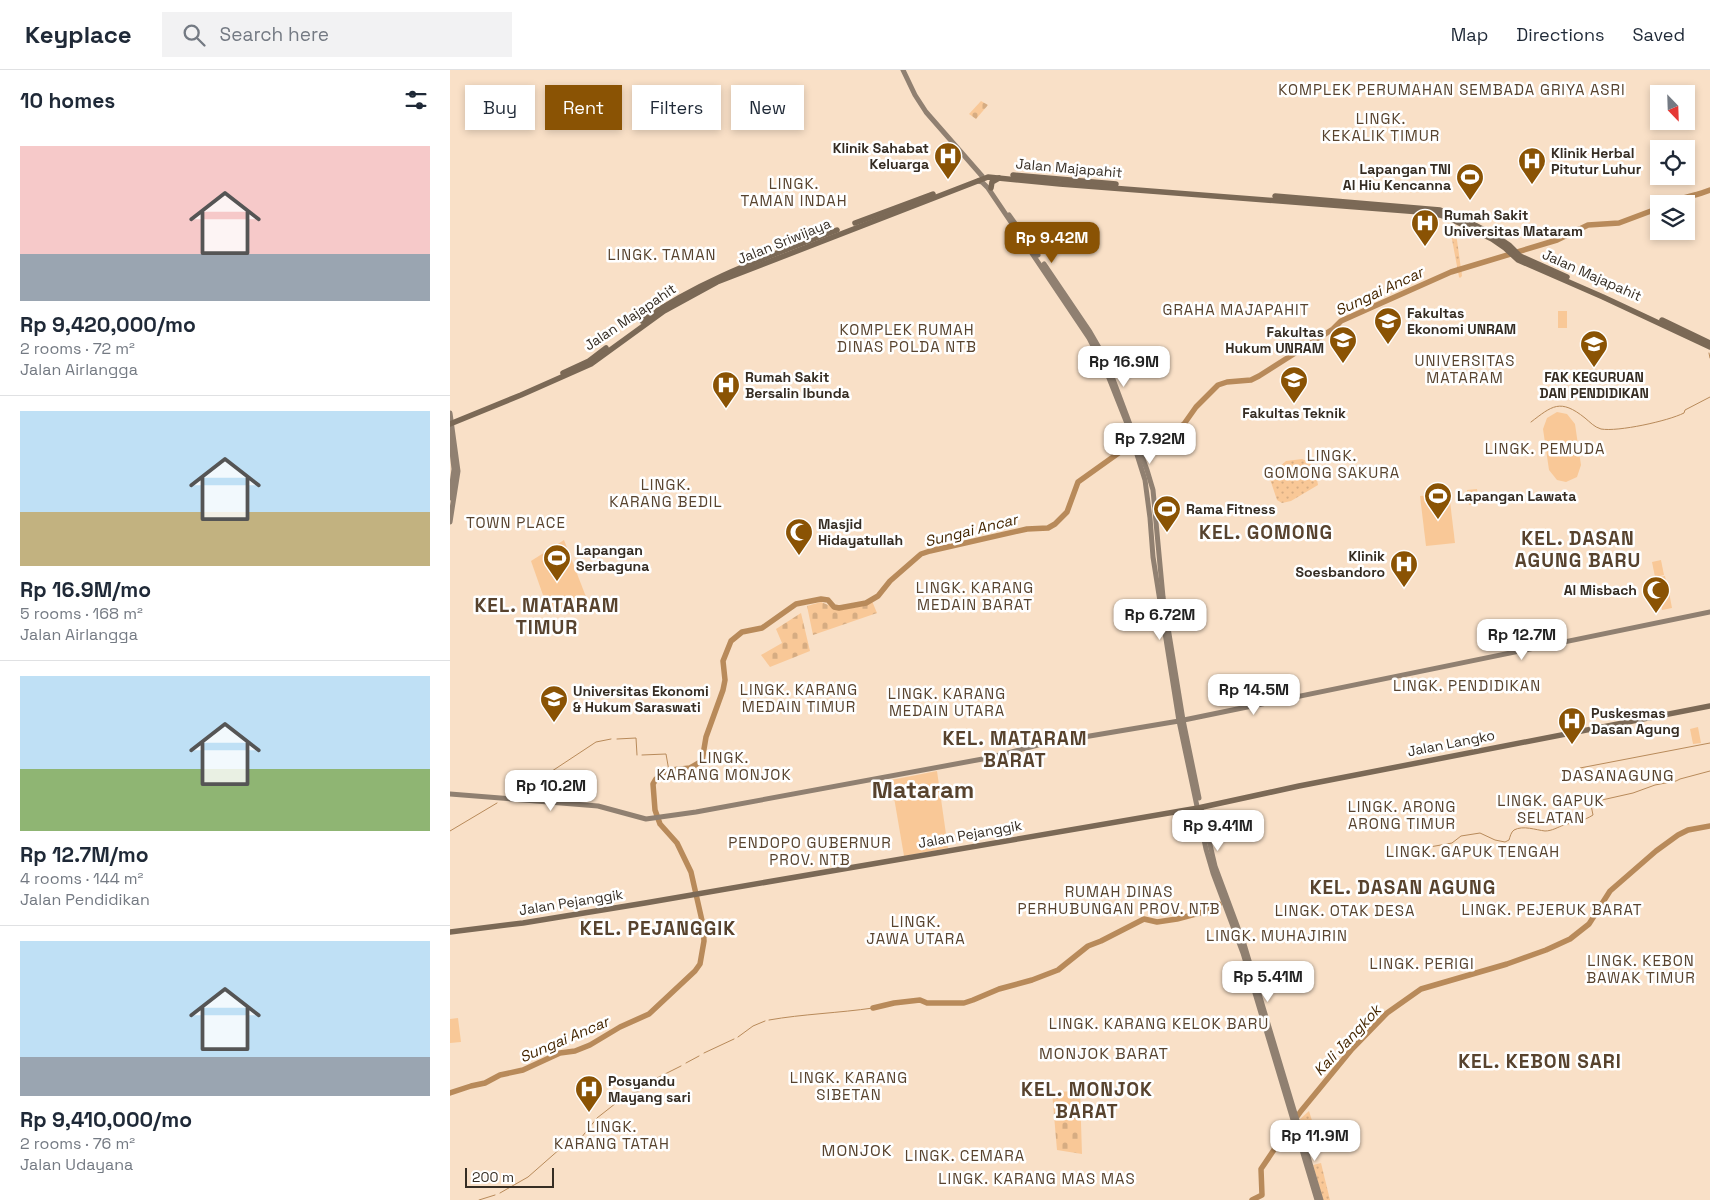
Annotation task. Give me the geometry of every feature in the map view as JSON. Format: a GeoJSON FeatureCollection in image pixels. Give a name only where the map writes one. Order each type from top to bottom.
{"type":"FeatureCollection","features":[{"type":"Feature","properties":{"kind":"main road"},"geometry":{"type":"LineString","coordinates":[[903,70],[915,96],[926,112],[977,171],[1075,312],[1121,403],[1135,440],[1145,480],[1153,557],[1181,721],[1200,807],[1206,849],[1226,901],[1298,1128],[1316,1200]]}},
{"type":"Feature","properties":{"kind":"main road","name":"Jalan Majapahit"},"geometry":{"type":"LineString","coordinates":[[985,183],[992,174],[1126,187],[1414,210],[1447,216],[1509,248],[1519,258],[1710,342]]}},
{"type":"Feature","properties":{"kind":"main road"},"geometry":{"type":"LineString","coordinates":[[985,183],[1001,178]]}},
{"type":"Feature","properties":{"kind":"main road","name":"Jalan Majapahit"},"geometry":{"type":"LineString","coordinates":[[985,183],[1001,178],[1060,184],[1117,186]]}},
{"type":"Feature","properties":{"kind":"main road","name":"Jalan Sriwijaya"},"geometry":{"type":"LineString","coordinates":[[451,422],[591,364],[648,322],[709,286],[836,233],[898,210],[985,183]]}},
{"type":"Feature","properties":{"kind":"main road","name":"Jalan Majapahit"},"geometry":{"type":"LineString","coordinates":[[1600,294],[1710,347]]}},
{"type":"Feature","properties":{"kind":"main road"},"geometry":{"type":"LineString","coordinates":[[450,413],[456,475],[450,522]]}},
{"type":"Feature","properties":{"kind":"main road"},"geometry":{"type":"LineString","coordinates":[[450,434],[456,475],[450,498]]}},
{"type":"Feature","properties":{"kind":"main road"},"geometry":{"type":"LineString","coordinates":[[450,794],[598,806],[650,818],[666,816],[815,791],[988,758],[1042,744],[1181,721],[1710,612]]}},
{"type":"Feature","properties":{"kind":"main road","name":"Jalan Langko"},"geometry":{"type":"LineString","coordinates":[[1200,807],[1328,780],[1710,706]]}},
{"type":"Feature","properties":{"kind":"main road","name":"Jalan Pejanggik"},"geometry":{"type":"LineString","coordinates":[[450,932],[523,923],[687,896],[1200,807]]}},
{"type":"Feature","properties":{"kind":"main road"},"geometry":{"type":"LineString","coordinates":[[1314,1187],[1321,1200]]}},
{"type":"Feature","properties":{"kind":"green space"},"geometry":{"type":"Polygon","coordinates":[[[981,101],[988,105],[976,119],[969,114],[981,101]]]}},
{"type":"Feature","properties":{"kind":"green space"},"geometry":{"type":"Polygon","coordinates":[[[1452,226],[1458,229],[1456,233],[1462,276],[1460,278],[1449,231],[1452,226]]]}},
{"type":"Feature","properties":{"kind":"green space"},"geometry":{"type":"Polygon","coordinates":[[[1558,311],[1567,311],[1567,328],[1558,328],[1558,311]]]}},
{"type":"Feature","properties":{"kind":"green space"},"geometry":{"type":"Polygon","coordinates":[[[1557,412],[1567,414],[1575,424],[1581,465],[1577,477],[1566,482],[1557,480],[1549,470],[1543,429],[1547,418],[1557,412]]]}},
{"type":"Feature","properties":{"kind":"green space"},"geometry":{"type":"Polygon","coordinates":[[[1302,459],[1312,466],[1318,485],[1291,501],[1282,503],[1277,500],[1268,473],[1276,470],[1286,461],[1302,459]]]}},
{"type":"Feature","properties":{"kind":"green space"},"geometry":{"type":"Polygon","coordinates":[[[1477,489],[1479,504],[1469,505],[1467,490],[1477,489]]]}},
{"type":"Feature","properties":{"kind":"green space","name":"Lapangan Lawata"},"geometry":{"type":"Polygon","coordinates":[[[1449,493],[1455,543],[1426,546],[1420,496],[1449,493]]]}},
{"type":"Feature","properties":{"kind":"green space"},"geometry":{"type":"Polygon","coordinates":[[[564,540],[588,602],[550,615],[531,561],[564,540]]]}},
{"type":"Feature","properties":{"kind":"green space"},"geometry":{"type":"Polygon","coordinates":[[[1661,560],[1664,575],[1655,577],[1652,562],[1661,560]]]}},
{"type":"Feature","properties":{"kind":"green space"},"geometry":{"type":"Polygon","coordinates":[[[1665,576],[1668,591],[1658,593],[1655,578],[1665,576]]]}},
{"type":"Feature","properties":{"kind":"green space"},"geometry":{"type":"Polygon","coordinates":[[[1669,592],[1672,608],[1662,610],[1659,594],[1669,592]]]}},
{"type":"Feature","properties":{"kind":"green space"},"geometry":{"type":"Polygon","coordinates":[[[872,601],[877,613],[813,635],[807,606],[821,602],[840,610],[863,606],[872,601]]]}},
{"type":"Feature","properties":{"kind":"green space"},"geometry":{"type":"Polygon","coordinates":[[[801,613],[810,651],[770,667],[761,655],[782,643],[776,629],[801,613]]]}},
{"type":"Feature","properties":{"kind":"green space"},"geometry":{"type":"Polygon","coordinates":[[[1698,727],[1701,743],[1693,744],[1690,729],[1698,727]]]}},
{"type":"Feature","properties":{"kind":"green space"},"geometry":{"type":"Polygon","coordinates":[[[937,771],[948,848],[904,856],[891,780],[937,771]]]}},
{"type":"Feature","properties":{"kind":"green space"},"geometry":{"type":"Polygon","coordinates":[[[458,1018],[461,1042],[450,1043],[450,1019],[458,1018]]]}},
{"type":"Feature","properties":{"kind":"green space"},"geometry":{"type":"Polygon","coordinates":[[[1080,1091],[1082,1154],[1057,1150],[1052,1092],[1080,1091]]]}},
{"type":"Feature","properties":{"kind":"green space"},"geometry":{"type":"Polygon","coordinates":[[[1309,1111],[1320,1146],[1308,1149],[1299,1120],[1309,1111]]]}},
{"type":"Feature","properties":{"kind":"green space"},"geometry":{"type":"Polygon","coordinates":[[[1321,1163],[1330,1200],[1323,1200],[1313,1165],[1321,1163]]]}},
{"type":"Feature","properties":{"kind":"waterway","name":"Sungai Ancar"},"geometry":{"type":"LineString","coordinates":[[1695,195],[1710,190]]}},
{"type":"Feature","properties":{"kind":"waterway","name":"Sungai Ancar"},"geometry":{"type":"LineString","coordinates":[[450,1093],[485,1083],[500,1075],[523,1070],[560,1053],[575,1051],[590,1045],[620,1027],[649,1014],[700,964],[704,941],[703,925],[691,872],[677,843],[660,824],[655,810],[653,784],[663,773],[690,768],[702,761],[706,737],[723,690],[725,680],[723,661],[731,641],[742,632],[762,628],[796,604],[821,599],[828,600],[834,607],[839,608],[866,603],[878,596],[890,581],[921,554],[1027,529],[1048,528],[1067,512],[1078,482],[1127,447],[1139,443],[1155,443],[1162,440],[1184,424],[1196,407],[1218,385],[1227,382],[1251,380],[1333,329],[1341,321],[1451,272],[1557,240],[1588,225],[1619,223],[1650,211]]}},
{"type":"Feature","properties":{"kind":"waterway"},"geometry":{"type":"LineString","coordinates":[[1709,353],[1710,358]]}},
{"type":"Feature","properties":{"kind":"waterway"},"geometry":{"type":"LineString","coordinates":[[1531,422],[1551,408],[1562,406],[1576,412],[1601,429],[1619,429],[1677,416],[1710,397]]}},
{"type":"Feature","properties":{"kind":"waterway"},"geometry":{"type":"LineString","coordinates":[[617,739],[636,738],[637,755]]}},
{"type":"Feature","properties":{"kind":"waterway"},"geometry":{"type":"LineString","coordinates":[[540,779],[596,742],[611,739]]}},
{"type":"Feature","properties":{"kind":"waterway"},"geometry":{"type":"LineString","coordinates":[[1580,768],[1710,743]]}},
{"type":"Feature","properties":{"kind":"waterway"},"geometry":{"type":"LineString","coordinates":[[642,755],[666,754],[669,771]]}},
{"type":"Feature","properties":{"kind":"waterway"},"geometry":{"type":"LineString","coordinates":[[1402,852],[1452,843],[1461,836],[1480,833],[1495,840],[1505,842],[1509,840],[1513,831],[1518,829],[1525,828],[1545,831],[1583,820],[1593,815],[1591,805],[1593,802],[1633,793],[1655,785],[1710,771]]}},
{"type":"Feature","properties":{"kind":"waterway"},"geometry":{"type":"LineString","coordinates":[[512,796],[517,797]]}},
{"type":"Feature","properties":{"kind":"waterway"},"geometry":{"type":"LineString","coordinates":[[450,831],[497,803]]}},
{"type":"Feature","properties":{"kind":"waterway","name":"Kali Jangkok"},"geometry":{"type":"LineString","coordinates":[[1252,1200],[1262,1195],[1261,1169],[1301,1111],[1352,1049],[1387,1013],[1421,989],[1507,964],[1570,939],[1589,924],[1610,891],[1656,851],[1688,830],[1710,826]]}},
{"type":"Feature","properties":{"kind":"waterway"},"geometry":{"type":"LineString","coordinates":[[873,1008],[920,1000],[927,1003],[964,1003],[999,989],[1032,980],[1058,970],[1088,946],[1144,919],[1157,922],[1177,919],[1207,911],[1219,904]]}},
{"type":"Feature","properties":{"kind":"waterway"},"geometry":{"type":"LineString","coordinates":[[769,1020],[873,1008]]}},
{"type":"Feature","properties":{"kind":"waterway"},"geometry":{"type":"LineString","coordinates":[[738,1037],[753,1026],[765,1021]]}},
{"type":"Feature","properties":{"kind":"waterway"},"geometry":{"type":"LineString","coordinates":[[704,1053],[734,1039]]}},
{"type":"Feature","properties":{"kind":"waterway"},"geometry":{"type":"LineString","coordinates":[[686,1063],[699,1056]]}},
{"type":"Feature","properties":{"kind":"waterway"},"geometry":{"type":"LineString","coordinates":[[657,1078],[681,1066]]}},
{"type":"Feature","properties":{"kind":"waterway"},"geometry":{"type":"LineString","coordinates":[[500,1193],[528,1177],[561,1148],[581,1138],[597,1118],[625,1096],[639,1091],[653,1081]]}},
{"type":"Feature","properties":{"kind":"waterway"},"geometry":{"type":"LineString","coordinates":[[479,1200],[495,1195]]}},
{"type":"Feature","properties":{"kind":"place","name":"Klinik Sahabat Keluarga"},"geometry":{"type":"Point","coordinates":[948,180]}},
{"type":"Feature","properties":{"kind":"place","name":"Klinik Herbal Pitutur Luhur"},"geometry":{"type":"Point","coordinates":[1532,185]}},
{"type":"Feature","properties":{"kind":"place","name":"Lapangan TNI Al Hiu Kencanna"},"geometry":{"type":"Point","coordinates":[1470,201]}},
{"type":"Feature","properties":{"kind":"place","name":"Rumah Sakit Universitas Mataram"},"geometry":{"type":"Point","coordinates":[1425,247]}},
{"type":"Feature","properties":{"kind":"place","name":"Fakultas Ekonomi UNRAM"},"geometry":{"type":"Point","coordinates":[1388,345]}},
{"type":"Feature","properties":{"kind":"place","name":"Fakultas Hukum UNRAM"},"geometry":{"type":"Point","coordinates":[1343,364]}},
{"type":"Feature","properties":{"kind":"place","name":"FAK KEGURUAN DAN PENDIDIKAN"},"geometry":{"type":"Point","coordinates":[1594,368]}},
{"type":"Feature","properties":{"kind":"place","name":"Fakultas Teknik"},"geometry":{"type":"Point","coordinates":[1294,404]}},
{"type":"Feature","properties":{"kind":"place","name":"Rumah Sakit Bersalin Ibunda"},"geometry":{"type":"Point","coordinates":[726,409]}},
{"type":"Feature","properties":{"kind":"place","name":"Lapangan Lawata"},"geometry":{"type":"Point","coordinates":[1438,520]}},
{"type":"Feature","properties":{"kind":"place","name":"Rama Fitness"},"geometry":{"type":"Point","coordinates":[1167,533]}},
{"type":"Feature","properties":{"kind":"place","name":"Masjid Hidayatullah"},"geometry":{"type":"Point","coordinates":[799,556]}},
{"type":"Feature","properties":{"kind":"place","name":"Lapangan Serbaguna"},"geometry":{"type":"Point","coordinates":[557,582]}},
{"type":"Feature","properties":{"kind":"place","name":"Klinik Soesbandoro"},"geometry":{"type":"Point","coordinates":[1404,588]}},
{"type":"Feature","properties":{"kind":"place","name":"Al Misbach"},"geometry":{"type":"Point","coordinates":[1656,614]}},
{"type":"Feature","properties":{"kind":"place","name":"Universitas Ekonomi & Hukum Saraswati"},"geometry":{"type":"Point","coordinates":[554,723]}},
{"type":"Feature","properties":{"kind":"place","name":"Puskesmas Dasan Agung"},"geometry":{"type":"Point","coordinates":[1572,745]}},
{"type":"Feature","properties":{"kind":"place","name":"Posyandu Mayang sari"},"geometry":{"type":"Point","coordinates":[589,1113]}},
{"type":"Feature","properties":{"kind":"district","name":"KOMPLEK PERUMAHAN SEMBADA GRIYA ASRI"},"geometry":{"type":"Point","coordinates":[1452,89]}},
{"type":"Feature","properties":{"kind":"district","name":"LINGK. KEKALIK TIMUR"},"geometry":{"type":"Point","coordinates":[1381,126]}},
{"type":"Feature","properties":{"kind":"district","name":"LINGK. TAMAN INDAH"},"geometry":{"type":"Point","coordinates":[794,192]}},
{"type":"Feature","properties":{"kind":"district","name":"LINGK. TAMAN"},"geometry":{"type":"Point","coordinates":[662,254]}},
{"type":"Feature","properties":{"kind":"district","name":"GRAHA MAJAPAHIT"},"geometry":{"type":"Point","coordinates":[1236,309]}},
{"type":"Feature","properties":{"kind":"district","name":"KOMPLEK RUMAH DINAS POLDA NTB"},"geometry":{"type":"Point","coordinates":[907,338]}},
{"type":"Feature","properties":{"kind":"district","name":"UNIVERSITAS MATARAM"},"geometry":{"type":"Point","coordinates":[1465,368]}},
{"type":"Feature","properties":{"kind":"district","name":"LINGK. PEMUDA"},"geometry":{"type":"Point","coordinates":[1545,448]}},
{"type":"Feature","properties":{"kind":"district","name":"LINGK. GOMONG SAKURA"},"geometry":{"type":"Point","coordinates":[1332,464]}},
{"type":"Feature","properties":{"kind":"district","name":"LINGK. KARANG BEDIL"},"geometry":{"type":"Point","coordinates":[666,492]}},
{"type":"Feature","properties":{"kind":"district","name":"TOWN PLACE"},"geometry":{"type":"Point","coordinates":[516,522]}},
{"type":"Feature","properties":{"kind":"district","name":"KEL. GOMONG"},"geometry":{"type":"Point","coordinates":[1266,532]}},
{"type":"Feature","properties":{"kind":"district","name":"KEL. DASAN AGUNG BARU"},"geometry":{"type":"Point","coordinates":[1578,549]}},
{"type":"Feature","properties":{"kind":"district","name":"LINGK. KARANG MEDAIN BARAT"},"geometry":{"type":"Point","coordinates":[975,596]}},
{"type":"Feature","properties":{"kind":"district","name":"KEL. MATARAM TIMUR"},"geometry":{"type":"Point","coordinates":[547,616]}},
{"type":"Feature","properties":{"kind":"district","name":"LINGK. PENDIDIKAN"},"geometry":{"type":"Point","coordinates":[1467,685]}},
{"type":"Feature","properties":{"kind":"district","name":"LINGK. KARANG MEDAIN TIMUR"},"geometry":{"type":"Point","coordinates":[799,698]}},
{"type":"Feature","properties":{"kind":"district","name":"LINGK. KARANG MEDAIN UTARA"},"geometry":{"type":"Point","coordinates":[947,702]}},
{"type":"Feature","properties":{"kind":"district","name":"KEL. MATARAM BARAT"},"geometry":{"type":"Point","coordinates":[1015,749]}},
{"type":"Feature","properties":{"kind":"district","name":"LINGK. KARANG MONJOK"},"geometry":{"type":"Point","coordinates":[724,766]}},
{"type":"Feature","properties":{"kind":"district","name":"DASANAGUNG"},"geometry":{"type":"Point","coordinates":[1618,775]}},
{"type":"Feature","properties":{"kind":"district","name":"Mataram"},"geometry":{"type":"Point","coordinates":[923,789]}},
{"type":"Feature","properties":{"kind":"district","name":"LINGK. GAPUK SELATAN"},"geometry":{"type":"Point","coordinates":[1551,808]}},
{"type":"Feature","properties":{"kind":"district","name":"LINGK. ARONG ARONG TIMUR"},"geometry":{"type":"Point","coordinates":[1402,814]}},
{"type":"Feature","properties":{"kind":"district","name":"PENDOPO GUBERNUR PROV. NTB"},"geometry":{"type":"Point","coordinates":[810,850]}},
{"type":"Feature","properties":{"kind":"district","name":"LINGK. GAPUK TENGAH"},"geometry":{"type":"Point","coordinates":[1473,851]}},
{"type":"Feature","properties":{"kind":"district","name":"KEL. DASAN AGUNG"},"geometry":{"type":"Point","coordinates":[1403,887]}},
{"type":"Feature","properties":{"kind":"district","name":"RUMAH DINAS PERHUBUNGAN PROV. NTB"},"geometry":{"type":"Point","coordinates":[1119,900]}},
{"type":"Feature","properties":{"kind":"district","name":"LINGK. PEJERUK BARAT"},"geometry":{"type":"Point","coordinates":[1552,909]}},
{"type":"Feature","properties":{"kind":"district","name":"LINGK. OTAK DESA"},"geometry":{"type":"Point","coordinates":[1345,910]}},
{"type":"Feature","properties":{"kind":"district","name":"KEL. PEJANGGIK"},"geometry":{"type":"Point","coordinates":[658,928]}},
{"type":"Feature","properties":{"kind":"district","name":"LINGK. JAWA UTARA"},"geometry":{"type":"Point","coordinates":[916,930]}},
{"type":"Feature","properties":{"kind":"district","name":"LINGK. MUHAJIRIN"},"geometry":{"type":"Point","coordinates":[1277,935]}},
{"type":"Feature","properties":{"kind":"district","name":"LINGK. PERIGI"},"geometry":{"type":"Point","coordinates":[1422,963]}},
{"type":"Feature","properties":{"kind":"district","name":"LINGK. KEBON BAWAK TIMUR"},"geometry":{"type":"Point","coordinates":[1641,968]}},
{"type":"Feature","properties":{"kind":"district","name":"LINGK. KARANG KELOK BARU"},"geometry":{"type":"Point","coordinates":[1159,1023]}},
{"type":"Feature","properties":{"kind":"district","name":"MONJOK BARAT"},"geometry":{"type":"Point","coordinates":[1104,1053]}},
{"type":"Feature","properties":{"kind":"district","name":"KEL. KEBON SARI"},"geometry":{"type":"Point","coordinates":[1540,1061]}},
{"type":"Feature","properties":{"kind":"district","name":"LINGK. KARANG SIBETAN"},"geometry":{"type":"Point","coordinates":[849,1086]}},
{"type":"Feature","properties":{"kind":"district","name":"KEL. MONJOK BARAT"},"geometry":{"type":"Point","coordinates":[1087,1100]}},
{"type":"Feature","properties":{"kind":"district","name":"LINGK. KARANG TATAH"},"geometry":{"type":"Point","coordinates":[612,1134]}},
{"type":"Feature","properties":{"kind":"district","name":"MONJOK"},"geometry":{"type":"Point","coordinates":[857,1150]}},
{"type":"Feature","properties":{"kind":"district","name":"LINGK. CEMARA"},"geometry":{"type":"Point","coordinates":[965,1155]}},
{"type":"Feature","properties":{"kind":"district","name":"LINGK. KARANG MAS MAS"},"geometry":{"type":"Point","coordinates":[1037,1178]}}]}
